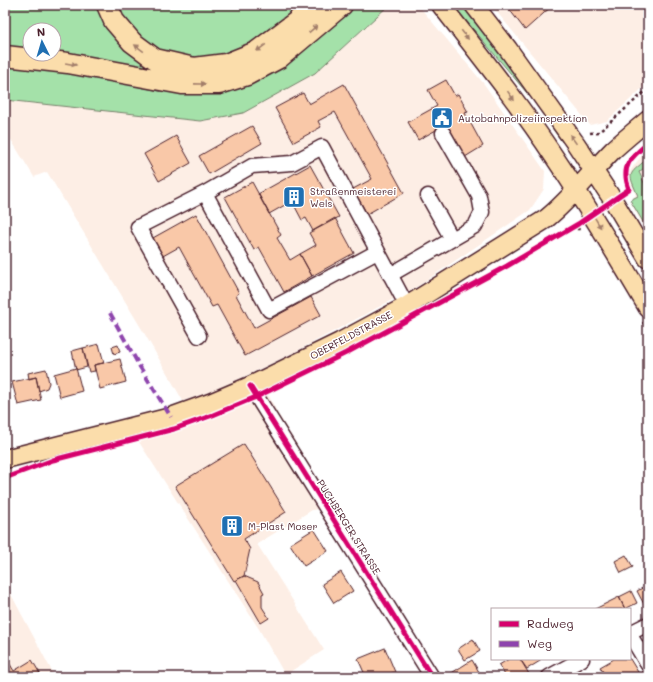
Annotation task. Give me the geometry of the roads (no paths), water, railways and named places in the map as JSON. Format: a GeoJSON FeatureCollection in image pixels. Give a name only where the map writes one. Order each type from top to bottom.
{"type":"FeatureCollection","features":[{"type":"Feature","properties":{"kind":"highway"},"geometry":{"type":"LineString","coordinates":[[107,5],[114,21],[132,42],[155,59],[194,68],[226,64],[256,52],[296,22],[312,5]]}},
{"type":"Feature","properties":{"kind":"highway"},"geometry":{"type":"LineString","coordinates":[[5,56],[68,63],[182,84],[218,84],[247,75],[279,58],[342,5]]}},
{"type":"Feature","properties":{"kind":"main road"},"geometry":{"type":"LineString","coordinates":[[441,5],[488,65],[556,158],[592,214],[648,308]]}},
{"type":"Feature","properties":{"kind":"main road"},"geometry":{"type":"LineString","coordinates":[[474,5],[508,49],[594,171],[648,259]]}},
{"type":"Feature","properties":{"kind":"main road","name":"OBERFELDSTRASSE"},"geometry":{"type":"LineString","coordinates":[[5,459],[171,417],[210,403],[250,386],[340,342],[407,306],[546,219],[576,191],[613,151],[648,120]]}},
{"type":"Feature","properties":{"kind":"street"},"geometry":{"type":"LineString","coordinates":[[390,275],[475,226],[482,212],[479,196],[443,134]]}},
{"type":"Feature","properties":{"kind":"street"},"geometry":{"type":"LineString","coordinates":[[199,336],[138,227],[205,193],[252,166],[292,162],[322,147],[407,306]]}},
{"type":"Feature","properties":{"kind":"street"},"geometry":{"type":"LineString","coordinates":[[205,193],[269,310],[377,252]]}},
{"type":"Feature","properties":{"kind":"street"},"geometry":{"type":"LineString","coordinates":[[428,196],[452,239]]}},
{"type":"Feature","properties":{"kind":"street","name":"PUCHBERGER STRASSE"},"geometry":{"type":"LineString","coordinates":[[250,386],[432,677]]}},
{"type":"Feature","properties":{"kind":"street"},"geometry":{"type":"LineString","coordinates":[[631,633],[648,624]]}},
{"type":"Feature","properties":{"kind":"street"},"geometry":{"type":"LineString","coordinates":[[631,636],[648,664]]}},
{"type":"Feature","properties":{"kind":"street"},"geometry":{"type":"LineString","coordinates":[[549,677],[580,660]]}},
{"type":"Feature","properties":{"kind":"place","name":"Autobahnpolizeiinspektion"},"geometry":{"type":"Point","coordinates":[442,118]}},
{"type":"Feature","properties":{"kind":"place","name":"Straßenmeisterei Wels"},"geometry":{"type":"Point","coordinates":[294,197]}},
{"type":"Feature","properties":{"kind":"place","name":"M-Plast Moser"},"geometry":{"type":"Point","coordinates":[232,526]}}]}
